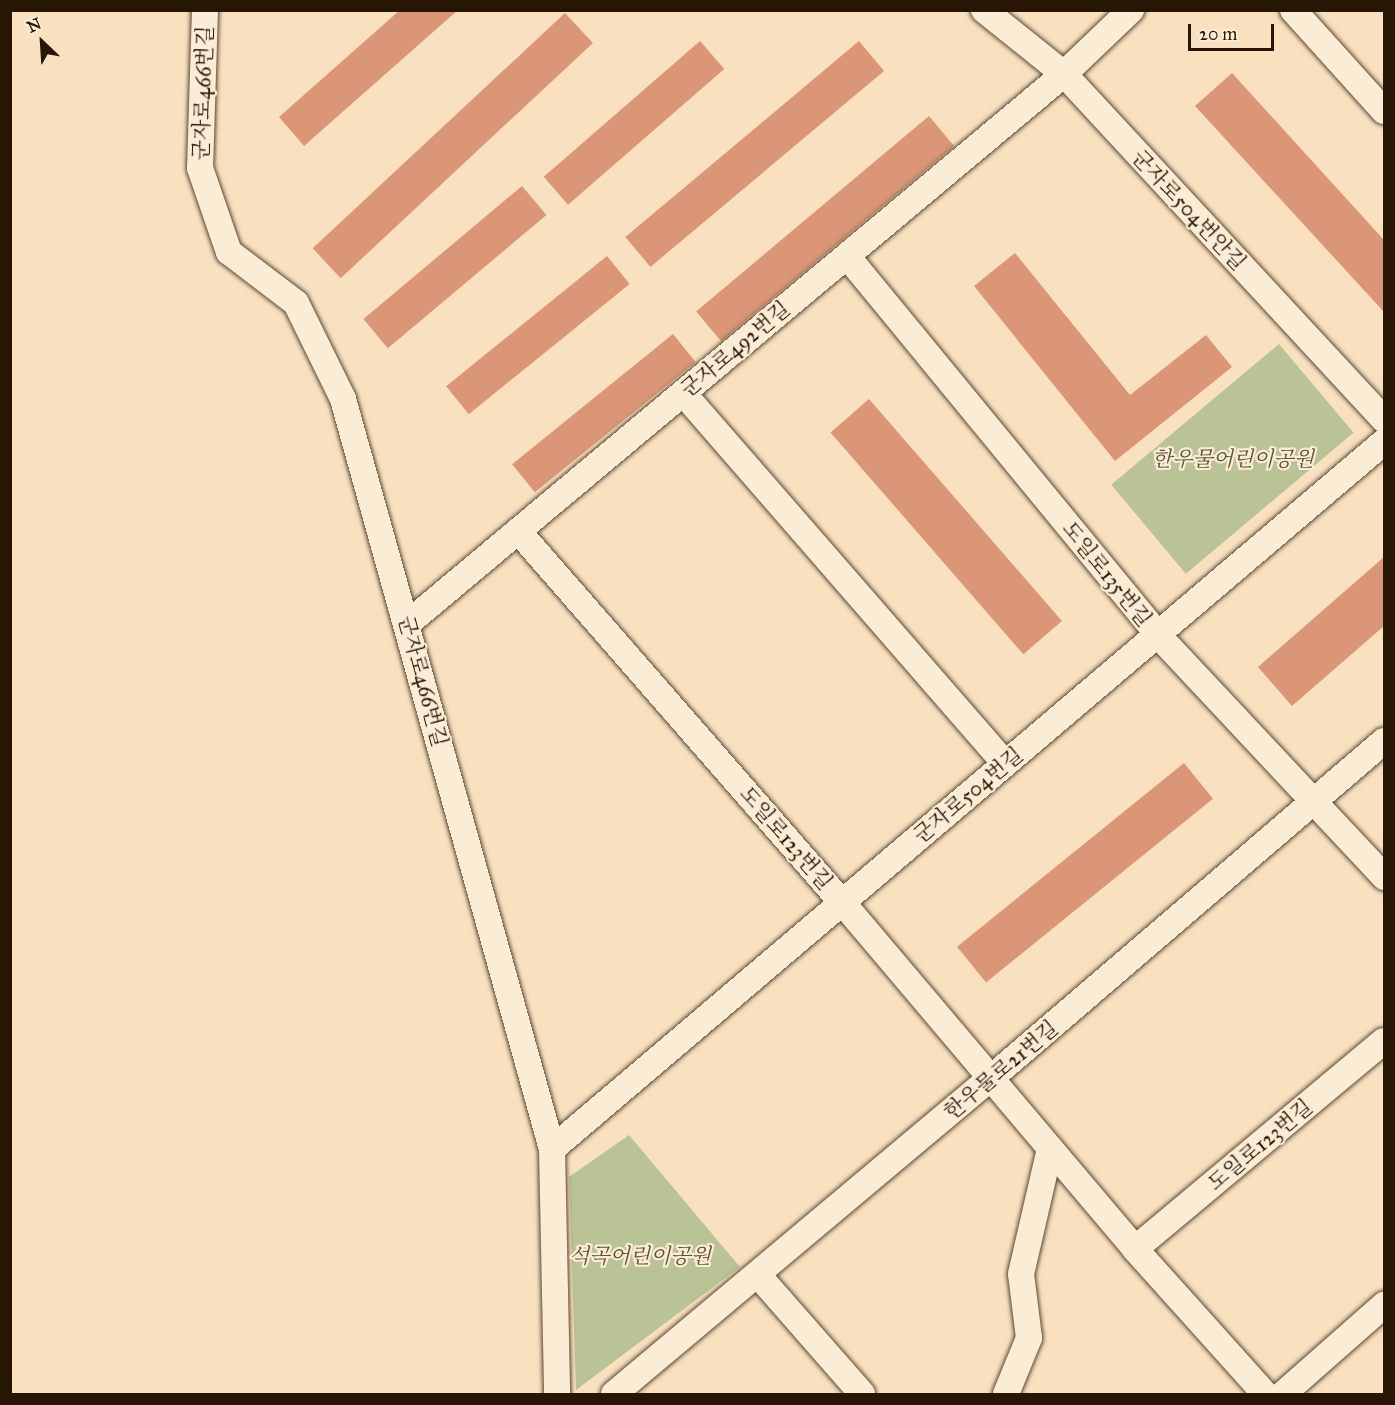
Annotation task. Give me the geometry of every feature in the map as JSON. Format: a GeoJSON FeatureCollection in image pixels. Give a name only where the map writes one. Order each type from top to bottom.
{"type":"FeatureCollection","features":[{"type":"Feature","properties":{"kind":"street","name":"군자로466번길"},"geometry":{"type":"LineString","coordinates":[[205,10],[200,168],[229,252],[296,303],[343,399],[552,1149],[557,1395]]}},
{"type":"Feature","properties":{"kind":"street","name":"군자로504번안길"},"geometry":{"type":"LineString","coordinates":[[984,10],[1064,74],[1384,420]]}},
{"type":"Feature","properties":{"kind":"street","name":"군자로492번길"},"geometry":{"type":"LineString","coordinates":[[407,624],[1064,74],[1131,10]]}},
{"type":"Feature","properties":{"kind":"street"},"geometry":{"type":"LineString","coordinates":[[1293,10],[1384,111]]}},
{"type":"Feature","properties":{"kind":"street","name":"도일로135번길"},"geometry":{"type":"LineString","coordinates":[[847,255],[1157,634],[1384,877]]}},
{"type":"Feature","properties":{"kind":"street"},"geometry":{"type":"LineString","coordinates":[[683,393],[1005,763]]}},
{"type":"Feature","properties":{"kind":"street","name":"군자로504번길"},"geometry":{"type":"LineString","coordinates":[[552,1149],[1384,442]]}},
{"type":"Feature","properties":{"kind":"street","name":"도일로123번길"},"geometry":{"type":"LineString","coordinates":[[518,531],[842,902],[1135,1249],[1264,1395]]}},
{"type":"Feature","properties":{"kind":"street","name":"한우물로21번길"},"geometry":{"type":"LineString","coordinates":[[614,1395],[991,1078],[1384,741]]}},
{"type":"Feature","properties":{"kind":"street","name":"도일로123번길"},"geometry":{"type":"LineString","coordinates":[[1135,1249],[1384,1041]]}},
{"type":"Feature","properties":{"kind":"street"},"geometry":{"type":"LineString","coordinates":[[1006,1395],[1029,1338],[1021,1274],[1050,1148]]}},
{"type":"Feature","properties":{"kind":"street"},"geometry":{"type":"LineString","coordinates":[[758,1275],[862,1395]]}},
{"type":"Feature","properties":{"kind":"street"},"geometry":{"type":"LineString","coordinates":[[1283,1395],[1384,1305]]}},
{"type":"Feature","properties":{"kind":"green space","name":"한우물어린이공원"},"geometry":{"type":"Polygon","coordinates":[[[1279,344],[1354,433],[1186,574],[1111,485],[1279,344]]]}},
{"type":"Feature","properties":{"kind":"green space","name":"석곡어린이공원"},"geometry":{"type":"Polygon","coordinates":[[[629,1135],[740,1267],[576,1390],[569,1177],[629,1135]]]}},
{"type":"Feature","properties":{"kind":"building"},"geometry":{"type":"Polygon","coordinates":[[[400,10],[458,10],[304,146],[279,117],[400,10]]]}},
{"type":"Feature","properties":{"kind":"building"},"geometry":{"type":"Polygon","coordinates":[[[565,13],[593,43],[341,278],[313,248],[565,13]]]}},
{"type":"Feature","properties":{"kind":"building"},"geometry":{"type":"Polygon","coordinates":[[[700,41],[724,69],[568,205],[544,177],[700,41]]]}},
{"type":"Feature","properties":{"kind":"building"},"geometry":{"type":"Polygon","coordinates":[[[859,41],[884,71],[650,267],[625,237],[859,41]]]}},
{"type":"Feature","properties":{"kind":"building"},"geometry":{"type":"Polygon","coordinates":[[[1232,73],[1384,240],[1384,312],[1195,106],[1232,73]]]}},
{"type":"Feature","properties":{"kind":"building"},"geometry":{"type":"Polygon","coordinates":[[[929,116],[954,146],[721,341],[696,311],[929,116]]]}},
{"type":"Feature","properties":{"kind":"building"},"geometry":{"type":"Polygon","coordinates":[[[522,186],[546,215],[388,348],[363,319],[522,186]]]}},
{"type":"Feature","properties":{"kind":"building"},"geometry":{"type":"Polygon","coordinates":[[[1015,253],[1130,395],[1206,335],[1232,367],[1115,461],[974,286],[1015,253]]]}},
{"type":"Feature","properties":{"kind":"building"},"geometry":{"type":"Polygon","coordinates":[[[607,256],[630,284],[469,414],[446,386],[607,256]]]}},
{"type":"Feature","properties":{"kind":"building"},"geometry":{"type":"Polygon","coordinates":[[[673,334],[696,362],[535,492],[512,464],[673,334]]]}},
{"type":"Feature","properties":{"kind":"building"},"geometry":{"type":"Polygon","coordinates":[[[869,399],[1062,621],[1023,654],[831,432],[869,399]]]}},
{"type":"Feature","properties":{"kind":"building"},"geometry":{"type":"Polygon","coordinates":[[[1384,557],[1384,626],[1292,706],[1258,667],[1384,557]]]}},
{"type":"Feature","properties":{"kind":"building"},"geometry":{"type":"Polygon","coordinates":[[[1184,763],[1213,799],[986,983],[957,947],[1184,763]]]}}]}
